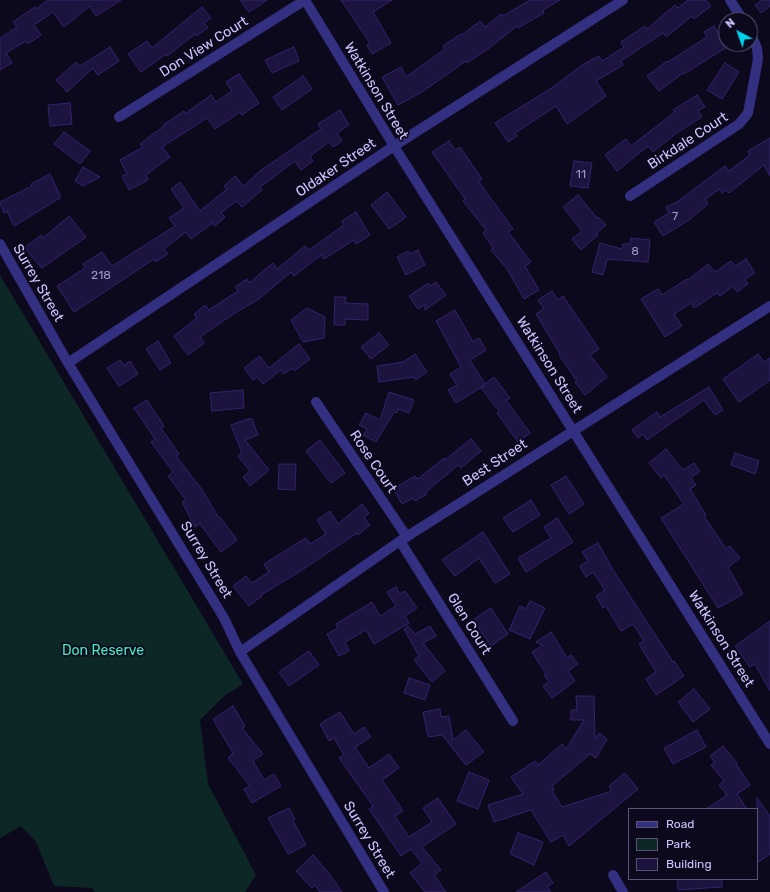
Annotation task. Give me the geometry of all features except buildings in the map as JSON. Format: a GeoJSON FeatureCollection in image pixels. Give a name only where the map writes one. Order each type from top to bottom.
{"type":"FeatureCollection","features":[{"type":"Feature","properties":{"kind":"street","name":"Don View Court"},"geometry":{"type":"LineString","coordinates":[[119,117],[305,0]]}},
{"type":"Feature","properties":{"kind":"street","name":"Watkinson Street"},"geometry":{"type":"LineString","coordinates":[[305,0],[394,146],[574,429],[770,744]]}},
{"type":"Feature","properties":{"kind":"street","name":"Oldaker Street"},"geometry":{"type":"LineString","coordinates":[[68,363],[394,146],[623,0]]}},
{"type":"Feature","properties":{"kind":"street"},"geometry":{"type":"LineString","coordinates":[[730,0],[738,12]]}},
{"type":"Feature","properties":{"kind":"street","name":"Birkdale Court"},"geometry":{"type":"LineString","coordinates":[[630,196],[739,124],[744,119],[748,113],[758,59],[757,52]]}},
{"type":"Feature","properties":{"kind":"street","name":"Surrey Street"},"geometry":{"type":"LineString","coordinates":[[0,244],[68,363],[224,618],[240,652],[384,892]]}},
{"type":"Feature","properties":{"kind":"street","name":"Best Street"},"geometry":{"type":"LineString","coordinates":[[240,652],[404,539],[574,429],[770,306]]}},
{"type":"Feature","properties":{"kind":"street","name":"Rose Court"},"geometry":{"type":"LineString","coordinates":[[316,402],[404,539]]}},
{"type":"Feature","properties":{"kind":"street","name":"Glen Court"},"geometry":{"type":"LineString","coordinates":[[404,539],[514,721]]}},
{"type":"Feature","properties":{"kind":"street"},"geometry":{"type":"LineString","coordinates":[[613,875],[623,892]]}},
{"type":"Feature","properties":{"kind":"green space","name":"Don Reserve"},"geometry":{"type":"Polygon","coordinates":[[[0,275],[243,684],[224,696],[200,720],[208,784],[256,875],[245,892],[95,892],[92,888],[54,886],[36,842],[21,826],[0,838],[0,275]]]}}]}
